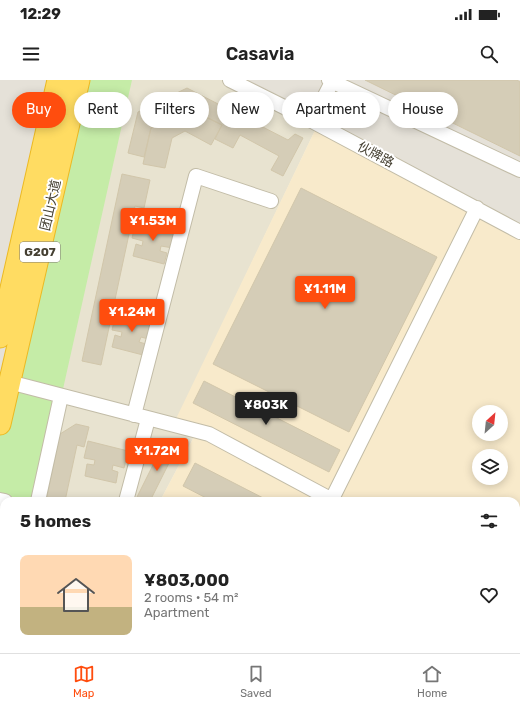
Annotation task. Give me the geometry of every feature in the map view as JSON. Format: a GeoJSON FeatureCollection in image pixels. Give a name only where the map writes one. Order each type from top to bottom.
{"type":"FeatureCollection","features":[{"type":"Feature","properties":{"kind":"highway","name":"团山大道"},"geometry":{"type":"LineString","coordinates":[[0,337],[3,305],[58,80]]}},
{"type":"Feature","properties":{"kind":"highway","name":"团山大道"},"geometry":{"type":"LineString","coordinates":[[0,424],[79,80]]}},
{"type":"Feature","properties":{"kind":"street","name":"伙牌路"},"geometry":{"type":"LineString","coordinates":[[230,80],[282,106]]}},
{"type":"Feature","properties":{"kind":"street"},"geometry":{"type":"LineString","coordinates":[[326,92],[332,81],[520,170]]}},
{"type":"Feature","properties":{"kind":"street","name":"伙牌路"},"geometry":{"type":"LineString","coordinates":[[325,128],[520,232]]}},
{"type":"Feature","properties":{"kind":"street"},"geometry":{"type":"LineString","coordinates":[[134,415],[196,176],[270,201]]}},
{"type":"Feature","properties":{"kind":"street"},"geometry":{"type":"LineString","coordinates":[[333,497],[477,208]]}},
{"type":"Feature","properties":{"kind":"street"},"geometry":{"type":"LineString","coordinates":[[9,382],[209,434],[326,497]]}},
{"type":"Feature","properties":{"kind":"street"},"geometry":{"type":"LineString","coordinates":[[39,497],[61,396]]}},
{"type":"Feature","properties":{"kind":"street"},"geometry":{"type":"LineString","coordinates":[[127,497],[148,419]]}},
{"type":"Feature","properties":{"kind":"shaded area"},"geometry":{"type":"Polygon","coordinates":[[[0,80],[71,80],[66,102],[66,92],[12,92],[12,128],[60,128],[0,394],[0,80]]]}},
{"type":"Feature","properties":{"kind":"shaded area"},"geometry":{"type":"Polygon","coordinates":[[[79,80],[230,80],[254,92],[217,92],[217,128],[274,128],[274,102],[282,106],[282,128],[316,128],[174,425],[197,431],[162,497],[0,497],[0,424],[74,102],[74,128],[132,128],[132,92],[76,92],[79,80]]]}},
{"type":"Feature","properties":{"kind":"shaded area"},"geometry":{"type":"Polygon","coordinates":[[[230,80],[520,80],[520,232],[322,128],[380,128],[380,92],[282,92],[282,107],[274,103],[274,92],[253,92],[230,80]]]}},
{"type":"Feature","properties":{"kind":"shaded area"},"geometry":{"type":"Polygon","coordinates":[[[316,128],[325,128],[520,232],[520,497],[162,497],[197,431],[173,425],[316,128]]]}},
{"type":"Feature","properties":{"kind":"green space"},"geometry":{"type":"Polygon","coordinates":[[[79,80],[132,80],[129,92],[76,92],[79,80]]]}},
{"type":"Feature","properties":{"kind":"green space"},"geometry":{"type":"Polygon","coordinates":[[[74,102],[74,128],[121,128],[39,497],[0,497],[0,424],[74,102]]]}},
{"type":"Feature","properties":{"kind":"building"},"geometry":{"type":"Polygon","coordinates":[[[365,80],[517,80],[520,82],[520,156],[458,126],[458,92],[389,92],[365,80]]]}},
{"type":"Feature","properties":{"kind":"building"},"geometry":{"type":"Polygon","coordinates":[[[187,88],[195,92],[179,92],[187,88]]]}},
{"type":"Feature","properties":{"kind":"building"},"geometry":{"type":"Polygon","coordinates":[[[209,99],[217,103],[217,122],[209,118],[209,99]]]}},
{"type":"Feature","properties":{"kind":"building"},"geometry":{"type":"Polygon","coordinates":[[[140,111],[140,128],[151,128],[144,157],[128,153],[138,112],[140,111]]]}},
{"type":"Feature","properties":{"kind":"building"},"geometry":{"type":"Polygon","coordinates":[[[209,118],[217,122],[217,128],[220,128],[211,145],[185,131],[172,138],[165,168],[143,164],[151,128],[209,128],[209,118]]]}},
{"type":"Feature","properties":{"kind":"building"},"geometry":{"type":"Polygon","coordinates":[[[220,128],[265,128],[288,140],[295,134],[303,138],[283,176],[271,170],[279,156],[240,135],[233,148],[215,139],[220,128]]]}},
{"type":"Feature","properties":{"kind":"building"},"geometry":{"type":"Polygon","coordinates":[[[122,174],[150,180],[144,208],[135,206],[101,365],[82,361],[122,174]]]}},
{"type":"Feature","properties":{"kind":"building"},"geometry":{"type":"Polygon","coordinates":[[[301,188],[437,257],[349,432],[213,364],[301,188]]]}},
{"type":"Feature","properties":{"kind":"building"},"geometry":{"type":"Polygon","coordinates":[[[136,222],[177,232],[173,248],[161,246],[160,251],[167,253],[164,264],[133,256],[136,244],[142,246],[143,241],[132,238],[136,222]]]}},
{"type":"Feature","properties":{"kind":"building"},"geometry":{"type":"Polygon","coordinates":[[[116,313],[156,323],[152,340],[141,337],[139,342],[146,344],[143,355],[112,347],[115,335],[121,337],[122,332],[112,330],[116,313]]]}},
{"type":"Feature","properties":{"kind":"building"},"geometry":{"type":"Polygon","coordinates":[[[204,381],[340,450],[329,472],[193,403],[204,381]]]}},
{"type":"Feature","properties":{"kind":"building"},"geometry":{"type":"Polygon","coordinates":[[[76,424],[89,427],[84,447],[77,445],[66,497],[47,497],[60,434],[76,424]]]}},
{"type":"Feature","properties":{"kind":"building"},"geometry":{"type":"Polygon","coordinates":[[[88,441],[128,451],[124,468],[113,465],[112,470],[118,472],[116,483],[85,476],[87,464],[94,465],[95,460],[84,458],[88,441]]]}},
{"type":"Feature","properties":{"kind":"building"},"geometry":{"type":"Polygon","coordinates":[[[165,441],[177,447],[152,497],[137,497],[165,441]]]}},
{"type":"Feature","properties":{"kind":"building"},"geometry":{"type":"Polygon","coordinates":[[[195,463],[261,497],[204,497],[183,486],[195,463]]]}}]}
